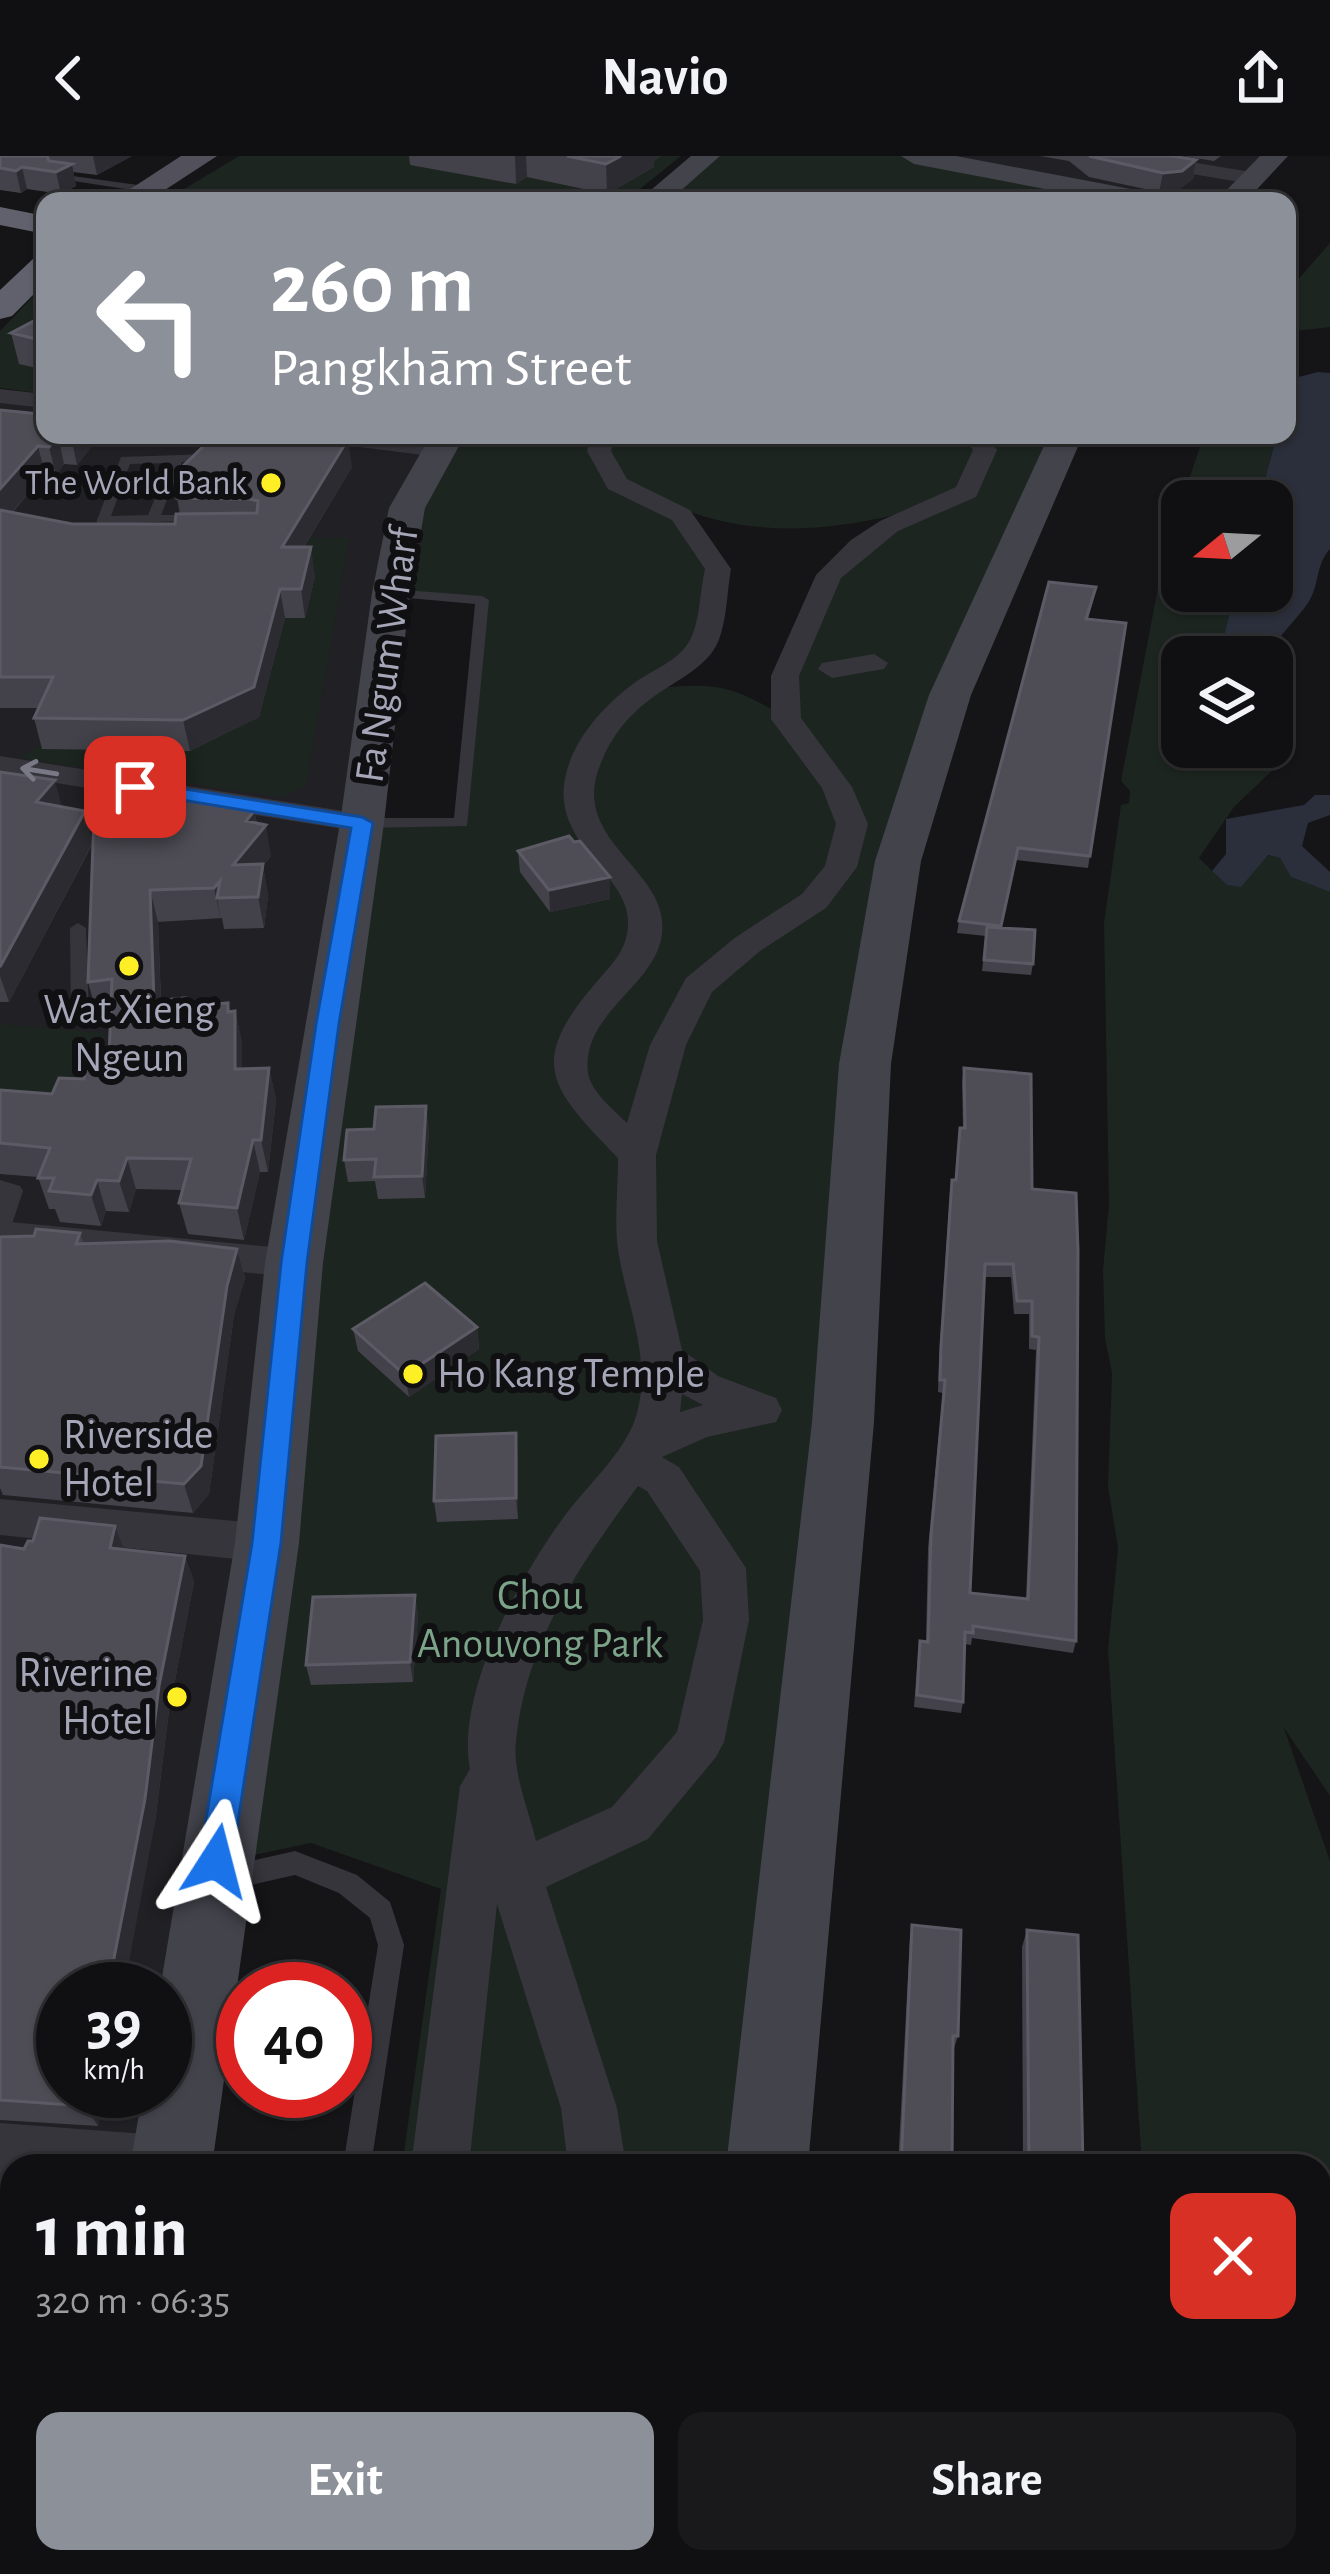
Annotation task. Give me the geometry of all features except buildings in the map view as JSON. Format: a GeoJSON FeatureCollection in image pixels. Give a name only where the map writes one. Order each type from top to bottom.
{"type":"FeatureCollection","features":[{"type":"Feature","properties":{"kind":"highway"},"geometry":{"type":"LineString","coordinates":[[0,216],[36,224]]}},
{"type":"Feature","properties":{"kind":"highway"},"geometry":{"type":"LineString","coordinates":[[0,234],[36,241]]}},
{"type":"Feature","properties":{"kind":"highway"},"geometry":{"type":"LineString","coordinates":[[0,309],[36,274]]}},
{"type":"Feature","properties":{"kind":"main road"},"geometry":{"type":"LineString","coordinates":[[141,192],[202,156]]}},
{"type":"Feature","properties":{"kind":"street"},"geometry":{"type":"LineString","coordinates":[[663,192],[707,156]]}},
{"type":"Feature","properties":{"kind":"street"},"geometry":{"type":"LineString","coordinates":[[914,156],[999,180],[1086,192]]}},
{"type":"Feature","properties":{"kind":"street"},"geometry":{"type":"LineString","coordinates":[[1122,156],[1259,163]]}},
{"type":"Feature","properties":{"kind":"street"},"geometry":{"type":"LineString","coordinates":[[1237,192],[1259,163]]}},
{"type":"Feature","properties":{"kind":"street"},"geometry":{"type":"LineString","coordinates":[[0,396],[36,400]]}},
{"type":"Feature","properties":{"kind":"street","name":"Fa Ngum Wharf"},"geometry":{"type":"LineString","coordinates":[[173,2154],[267,1543],[294,1263],[362,823],[391,593],[402,525],[443,444]]}},
{"type":"Feature","properties":{"kind":"street"},"geometry":{"type":"LineString","coordinates":[[601,444],[599,451],[616,484],[681,515],[718,569],[704,642],[680,668],[643,690],[600,730],[580,780],[585,829],[624,877],[646,919],[639,955],[580,1024],[570,1073],[584,1101],[637,1156]]}},
{"type":"Feature","properties":{"kind":"street"},"geometry":{"type":"LineString","coordinates":[[442,2154],[495,1880],[490,1745],[519,1629],[576,1535],[639,1453],[659,1412],[663,1358],[637,1241],[637,1156],[668,1046],[698,986],[748,944],[814,902],[841,867],[852,824],[837,787],[786,719],[785,676],[829,575],[890,526],[967,492],[985,450],[981,444]]}},
{"type":"Feature","properties":{"kind":"street"},"geometry":{"type":"LineString","coordinates":[[767,2154],[843,1422],[865,1064],[895,884],[950,694],[1062,444]]}},
{"type":"Feature","properties":{"kind":"street"},"geometry":{"type":"LineString","coordinates":[[832,669],[874,663]]}},
{"type":"Feature","properties":{"kind":"street"},"geometry":{"type":"LineString","coordinates":[[0,765],[362,823]]}},
{"type":"Feature","properties":{"kind":"street"},"geometry":{"type":"LineString","coordinates":[[0,1232],[294,1263]]}},
{"type":"Feature","properties":{"kind":"street"},"geometry":{"type":"LineString","coordinates":[[639,1453],[700,1422],[761,1410],[703,1387],[663,1358]]}},
{"type":"Feature","properties":{"kind":"street"},"geometry":{"type":"LineString","coordinates":[[495,1880],[630,1823],[699,1742],[726,1620],[722,1568],[663,1479],[639,1453]]}},
{"type":"Feature","properties":{"kind":"street"},"geometry":{"type":"LineString","coordinates":[[0,1517],[267,1543]]}},
{"type":"Feature","properties":{"kind":"street"},"geometry":{"type":"LineString","coordinates":[[495,1880],[589,2108],[595,2154]]}},
{"type":"Feature","properties":{"kind":"lane"},"geometry":{"type":"LineString","coordinates":[[54,176],[123,192]]}},
{"type":"Feature","properties":{"kind":"lane"},"geometry":{"type":"LineString","coordinates":[[165,536],[98,535],[125,460],[212,458],[226,444]]}},
{"type":"Feature","properties":{"kind":"lane"},"geometry":{"type":"LineString","coordinates":[[153,519],[177,460]]}},
{"type":"Feature","properties":{"kind":"lane"},"geometry":{"type":"LineString","coordinates":[[103,520],[176,518]]}},
{"type":"Feature","properties":{"kind":"lane"},"geometry":{"type":"LineString","coordinates":[[362,823],[461,824],[482,600],[391,593]]}},
{"type":"Feature","properties":{"kind":"lane"},"geometry":{"type":"LineString","coordinates":[[78,928],[80,1019]]}},
{"type":"Feature","properties":{"kind":"lane"},"geometry":{"type":"LineString","coordinates":[[0,1186],[13,1192],[0,1232]]}},
{"type":"Feature","properties":{"kind":"lane"},"geometry":{"type":"LineString","coordinates":[[213,1881],[295,1863],[348,1884],[381,1911],[391,1945],[359,2154]]}},
{"type":"Feature","properties":{"kind":"shaded area"},"geometry":{"type":"Polygon","coordinates":[[[914,156],[1275,156],[1239,192],[1105,192],[914,156]]]}},
{"type":"Feature","properties":{"kind":"shaded area"},"geometry":{"type":"Polygon","coordinates":[[[0,396],[36,400],[36,444],[391,444],[439,450],[407,508],[192,2058],[192,1962],[36,1962],[36,2118],[184,2118],[179,2154],[0,2154],[0,396]]]}},
{"type":"Feature","properties":{"kind":"green space"},"geometry":{"type":"Polygon","coordinates":[[[239,156],[681,156],[636,192],[179,192],[239,156]]]}},
{"type":"Feature","properties":{"kind":"green space"},"geometry":{"type":"Polygon","coordinates":[[[707,156],[914,156],[1104,192],[663,192],[707,156]]]}},
{"type":"Feature","properties":{"kind":"green space"},"geometry":{"type":"Polygon","coordinates":[[[1330,243],[1330,327],[1296,331],[1296,282],[1330,243]]]}},
{"type":"Feature","properties":{"kind":"green space"},"geometry":{"type":"Polygon","coordinates":[[[36,293],[36,393],[0,388],[0,331],[36,293]]]}},
{"type":"Feature","properties":{"kind":"green space","name":"Chou Anouvong Park"},"geometry":{"type":"Polygon","coordinates":[[[445,444],[1062,444],[898,861],[771,2154],[404,2154],[441,1889],[311,1843],[221,1862],[362,823],[460,823],[482,601],[391,593],[445,444]],[[690,512],[718,569],[704,642],[646,689],[688,686],[734,691],[786,718],[829,575],[895,515],[843,525],[742,525],[690,512]]]}},
{"type":"Feature","properties":{"kind":"green space"},"geometry":{"type":"Polygon","coordinates":[[[1201,444],[1275,444],[1265,480],[1189,480],[1201,444]]]}},
{"type":"Feature","properties":{"kind":"green space"},"geometry":{"type":"Polygon","coordinates":[[[306,538],[349,538],[306,787],[279,797],[19,758],[46,741],[190,751],[259,717],[285,618],[305,618],[315,577],[296,576],[306,538]]]}},
{"type":"Feature","properties":{"kind":"green space"},"geometry":{"type":"Polygon","coordinates":[[[1161,572],[1161,612],[1230,612],[1224,636],[1161,636],[1161,768],[1275,768],[1234,807],[1199,858],[1227,885],[1267,855],[1280,858],[1291,877],[1330,892],[1330,1796],[1284,1728],[1330,1861],[1330,2154],[1141,2154],[1108,1650],[1118,1548],[1108,1487],[1112,1373],[1105,1338],[1103,1270],[1109,1204],[1104,923],[1121,805],[1129,803],[1130,791],[1121,781],[1161,572]]]}},
{"type":"Feature","properties":{"kind":"green space"},"geometry":{"type":"Polygon","coordinates":[[[0,1024],[107,1033],[80,1102],[0,1096],[0,1024]]]}},
{"type":"Feature","properties":{"kind":"water"},"geometry":{"type":"Polygon","coordinates":[[[1330,373],[1330,549],[1314,589],[1282,636],[1224,636],[1230,612],[1293,612],[1293,480],[1265,480],[1275,444],[1296,444],[1296,378],[1330,373]]]}},
{"type":"Feature","properties":{"kind":"water"},"geometry":{"type":"Polygon","coordinates":[[[1315,795],[1330,795],[1330,815],[1308,823],[1302,846],[1330,872],[1330,892],[1291,877],[1280,858],[1268,855],[1241,887],[1227,885],[1212,871],[1226,854],[1226,819],[1304,805],[1315,795]]]}},
{"type":"Feature","properties":{"kind":"place","name":"The World Bank"},"geometry":{"type":"Point","coordinates":[271,483]}},
{"type":"Feature","properties":{"kind":"place","name":"Wat Xieng Ngeun"},"geometry":{"type":"Point","coordinates":[129,966]}},
{"type":"Feature","properties":{"kind":"place","name":"Ho Kang Temple"},"geometry":{"type":"Point","coordinates":[413,1374]}},
{"type":"Feature","properties":{"kind":"place","name":"Riverside Hotel"},"geometry":{"type":"Point","coordinates":[39,1459]}},
{"type":"Feature","properties":{"kind":"place","name":"Riverine Hotel"},"geometry":{"type":"Point","coordinates":[177,1697]}},
{"type":"Feature","properties":{"kind":"route"},"geometry":{"type":"LineString","coordinates":[[135,787],[362,823],[294,1263],[267,1543],[216,1861]]}}]}
